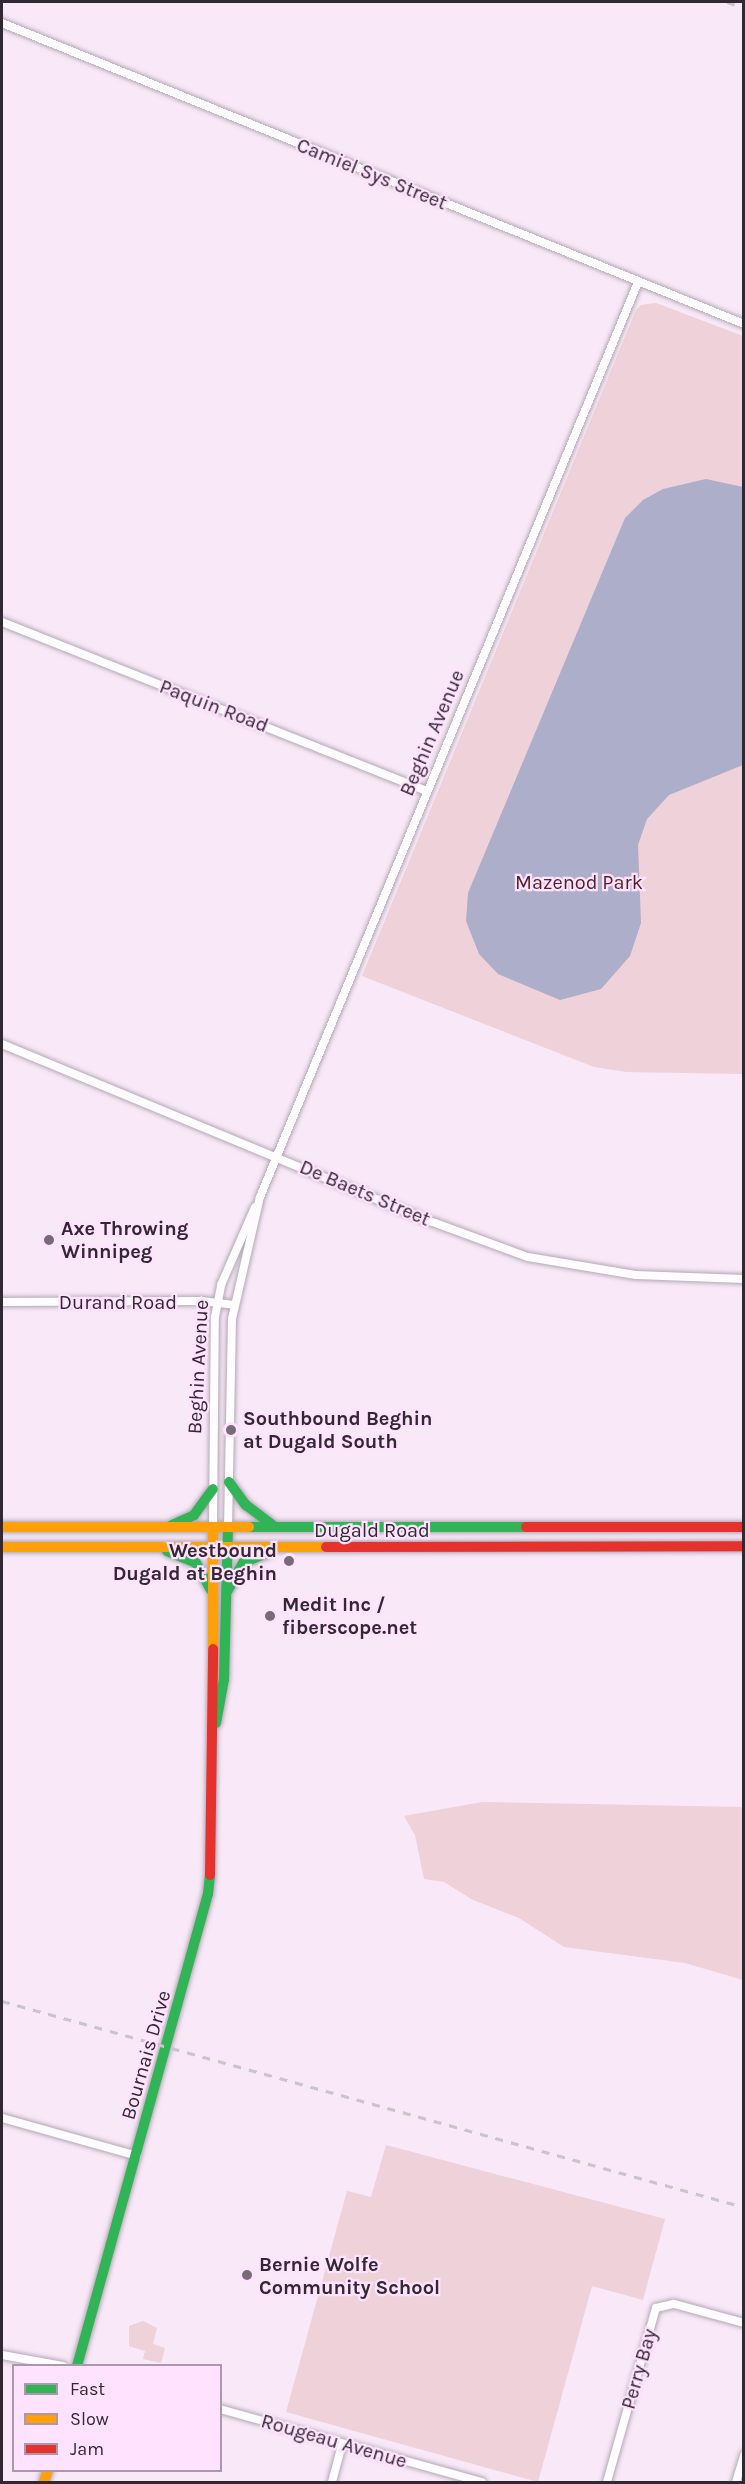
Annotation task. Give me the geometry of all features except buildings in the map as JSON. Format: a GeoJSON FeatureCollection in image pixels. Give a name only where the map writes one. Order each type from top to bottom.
{"type":"FeatureCollection","features":[{"type":"Feature","properties":{"kind":"main road"},"geometry":{"type":"LineString","coordinates":[[229,1482],[246,1505],[275,1527]]}},
{"type":"Feature","properties":{"kind":"main road"},"geometry":{"type":"LineString","coordinates":[[167,1527],[194,1515],[213,1489]]}},
{"type":"Feature","properties":{"kind":"main road","name":"Dugald Road"},"geometry":{"type":"LineString","coordinates":[[2,1527],[744,1527]]}},
{"type":"Feature","properties":{"kind":"main road","name":"Beghin Avenue"},"geometry":{"type":"LineString","coordinates":[[227,1547],[228,1527]]}},
{"type":"Feature","properties":{"kind":"main road","name":"Beghin Avenue"},"geometry":{"type":"LineString","coordinates":[[213,1528],[213,1547]]}},
{"type":"Feature","properties":{"kind":"main road","name":"Dugald Road"},"geometry":{"type":"LineString","coordinates":[[2,1547],[280,1549],[744,1546]]}},
{"type":"Feature","properties":{"kind":"main road"},"geometry":{"type":"LineString","coordinates":[[156,1547],[196,1563],[214,1596]]}},
{"type":"Feature","properties":{"kind":"main road","name":"Bournais Drive"},"geometry":{"type":"LineString","coordinates":[[78,2364],[198,1941],[210,1870],[213,1747],[213,1547]]}},
{"type":"Feature","properties":{"kind":"main road","name":"Bournais Drive"},"geometry":{"type":"LineString","coordinates":[[213,1747],[224,1679],[227,1547]]}},
{"type":"Feature","properties":{"kind":"main road"},"geometry":{"type":"LineString","coordinates":[[226,1596],[243,1563],[280,1549]]}},
{"type":"Feature","properties":{"kind":"street","name":"Camiel Sys Street"},"geometry":{"type":"LineString","coordinates":[[2,23],[744,324]]}},
{"type":"Feature","properties":{"kind":"street","name":"Beghin Avenue"},"geometry":{"type":"LineString","coordinates":[[213,1528],[218,1303],[239,1239],[260,1197],[638,282]]}},
{"type":"Feature","properties":{"kind":"street","name":"Paquin Road"},"geometry":{"type":"LineString","coordinates":[[2,622],[427,791]]}},
{"type":"Feature","properties":{"kind":"street","name":"De Baets Street"},"geometry":{"type":"LineString","coordinates":[[2,1044],[422,1218],[528,1257],[636,1275],[744,1279]]}},
{"type":"Feature","properties":{"kind":"street","name":"Beghin Avenue"},"geometry":{"type":"LineString","coordinates":[[228,1527],[234,1305],[260,1197]]}},
{"type":"Feature","properties":{"kind":"street","name":"Durand Road"},"geometry":{"type":"LineString","coordinates":[[2,1302],[234,1305]]}},
{"type":"Feature","properties":{"kind":"street"},"geometry":{"type":"LineString","coordinates":[[2,2118],[137,2156]]}},
{"type":"Feature","properties":{"kind":"street","name":"Perry Bay"},"geometry":{"type":"LineString","coordinates":[[607,2482],[656,2308],[674,2304],[744,2323]]}},
{"type":"Feature","properties":{"kind":"street"},"geometry":{"type":"LineString","coordinates":[[2,2355],[52,2364]]}},
{"type":"Feature","properties":{"kind":"street","name":"Rougeau Avenue"},"geometry":{"type":"LineString","coordinates":[[222,2410],[482,2482]]}},
{"type":"Feature","properties":{"kind":"street"},"geometry":{"type":"LineString","coordinates":[[332,2482],[342,2444]]}},
{"type":"Feature","properties":{"kind":"street"},"geometry":{"type":"LineString","coordinates":[[736,2482],[744,2456]]}},
{"type":"Feature","properties":{"kind":"green space","name":"Mazenod Park"},"geometry":{"type":"Polygon","coordinates":[[[656,303],[743,336],[743,1074],[627,1072],[594,1067],[362,976],[636,310],[641,305],[656,303]]]}},
{"type":"Feature","properties":{"kind":"green space"},"geometry":{"type":"Polygon","coordinates":[[[482,1802],[743,1807],[743,1980],[685,1963],[564,1947],[519,1918],[473,1900],[444,1882],[424,1879],[415,1835],[404,1816],[482,1802]]]}},
{"type":"Feature","properties":{"kind":"green space"},"geometry":{"type":"Polygon","coordinates":[[[386,2145],[665,2219],[643,2300],[592,2286],[538,2482],[286,2412],[347,2191],[371,2197],[386,2145]]]}},
{"type":"Feature","properties":{"kind":"green space"},"geometry":{"type":"Polygon","coordinates":[[[143,2321],[157,2328],[153,2344],[165,2348],[161,2363],[143,2359],[145,2351],[129,2346],[129,2326],[143,2321]]]}},
{"type":"Feature","properties":{"kind":"water"},"geometry":{"type":"Polygon","coordinates":[[[706,479],[743,487],[743,765],[669,795],[647,819],[638,845],[641,923],[630,956],[601,989],[560,1000],[498,974],[479,954],[466,921],[468,893],[625,518],[643,500],[663,489],[706,479]]]}},
{"type":"Feature","properties":{"kind":"railway"},"geometry":{"type":"LineString","coordinates":[[727,2],[744,8]]}},
{"type":"Feature","properties":{"kind":"railway"},"geometry":{"type":"LineString","coordinates":[[2,2001],[744,2207]]}},
{"type":"Feature","properties":{"kind":"traffic: fast"},"geometry":{"type":"LineString","coordinates":[[229,1482],[246,1505],[275,1527]]}},
{"type":"Feature","properties":{"kind":"traffic: fast"},"geometry":{"type":"LineString","coordinates":[[172,1525],[194,1515],[213,1489]]}},
{"type":"Feature","properties":{"kind":"traffic: fast"},"geometry":{"type":"LineString","coordinates":[[216,1723],[224,1679],[228,1527]]}},
{"type":"Feature","properties":{"kind":"traffic: fast"},"geometry":{"type":"LineString","coordinates":[[249,1527],[526,1527]]}},
{"type":"Feature","properties":{"kind":"traffic: fast"},"geometry":{"type":"LineString","coordinates":[[167,1551],[196,1563],[211,1590]]}},
{"type":"Feature","properties":{"kind":"traffic: fast"},"geometry":{"type":"LineString","coordinates":[[228,1590],[243,1563],[269,1552]]}},
{"type":"Feature","properties":{"kind":"traffic: fast"},"geometry":{"type":"LineString","coordinates":[[78,2364],[208,1894],[210,1875]]}},
{"type":"Feature","properties":{"kind":"traffic: slow"},"geometry":{"type":"LineString","coordinates":[[2,1527],[249,1527]]}},
{"type":"Feature","properties":{"kind":"traffic: slow"},"geometry":{"type":"LineString","coordinates":[[213,1528],[213,1649]]}},
{"type":"Feature","properties":{"kind":"traffic: slow"},"geometry":{"type":"LineString","coordinates":[[2,1547],[326,1547]]}},
{"type":"Feature","properties":{"kind":"traffic: slow"},"geometry":{"type":"LineString","coordinates":[[44,2482],[47,2472]]}},
{"type":"Feature","properties":{"kind":"traffic: jam"},"geometry":{"type":"LineString","coordinates":[[526,1527],[744,1527]]}},
{"type":"Feature","properties":{"kind":"traffic: jam"},"geometry":{"type":"LineString","coordinates":[[326,1547],[744,1546]]}},
{"type":"Feature","properties":{"kind":"traffic: jam"},"geometry":{"type":"LineString","coordinates":[[210,1875],[213,1649]]}},
{"type":"Feature","properties":{"kind":"place","name":"Axe Throwing Winnipeg"},"geometry":{"type":"Point","coordinates":[49,1240]}},
{"type":"Feature","properties":{"kind":"place","name":"Southbound Beghin at Dugald South"},"geometry":{"type":"Point","coordinates":[231,1430]}},
{"type":"Feature","properties":{"kind":"place","name":"Westbound Dugald at Beghin"},"geometry":{"type":"Point","coordinates":[289,1561]}},
{"type":"Feature","properties":{"kind":"place","name":"Medit Inc / fiberscope.net"},"geometry":{"type":"Point","coordinates":[270,1616]}},
{"type":"Feature","properties":{"kind":"place","name":"Bernie Wolfe Community School"},"geometry":{"type":"Point","coordinates":[247,2275]}}]}
